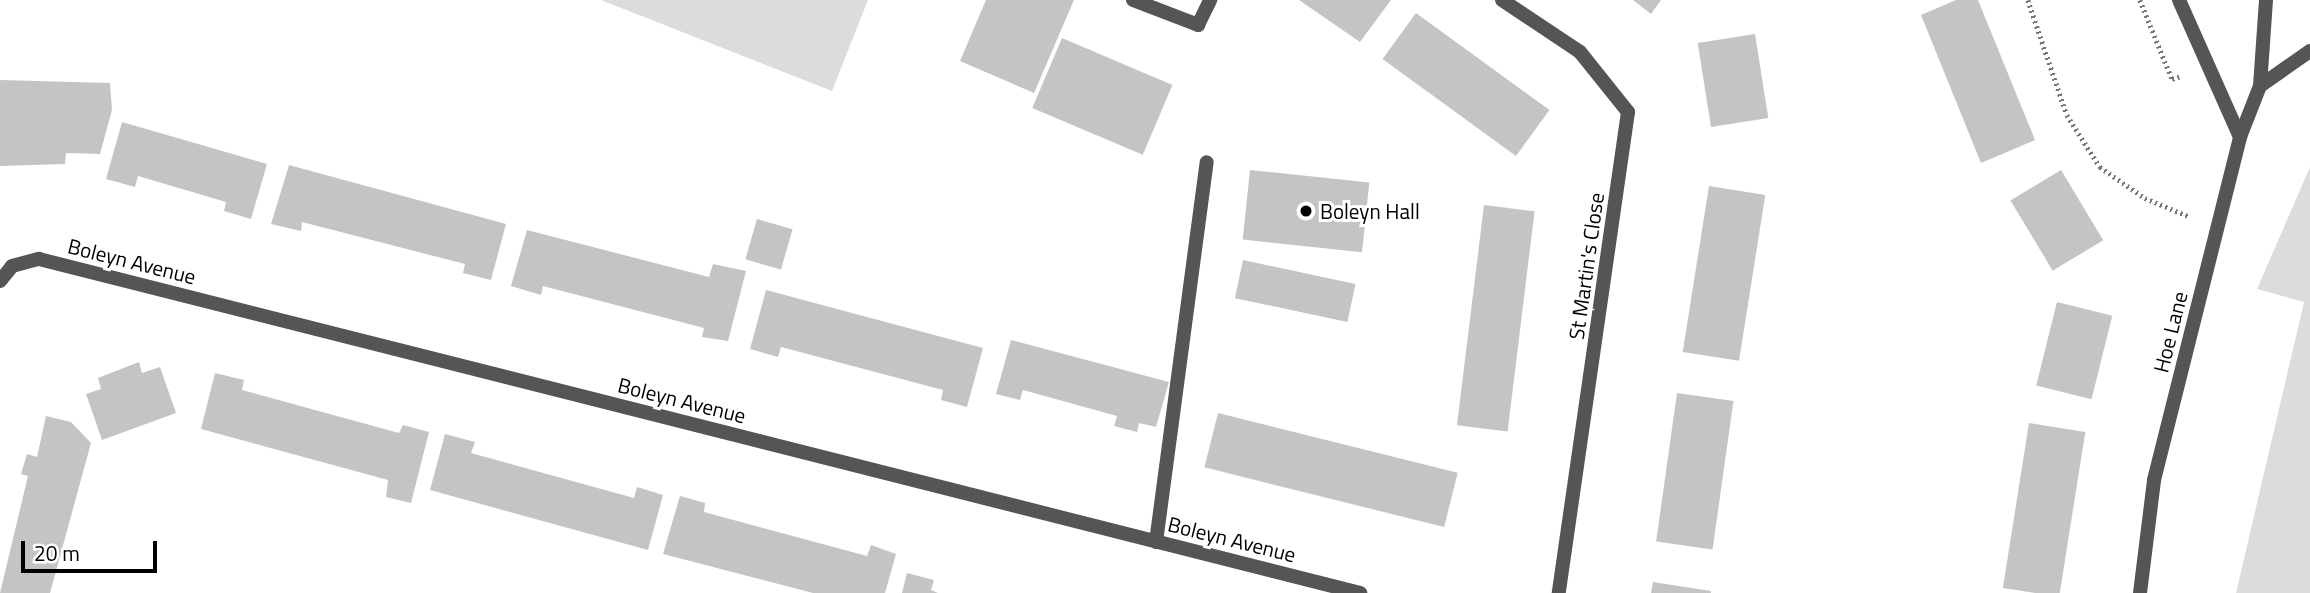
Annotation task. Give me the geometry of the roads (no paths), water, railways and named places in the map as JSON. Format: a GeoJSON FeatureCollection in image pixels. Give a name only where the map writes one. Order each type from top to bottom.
{"type":"FeatureCollection","features":[{"type":"Feature","properties":{"kind":"street"},"geometry":{"type":"LineString","coordinates":[[1133,0],[1198,25],[1210,0]]}},
{"type":"Feature","properties":{"kind":"street","name":"St Martin's Close"},"geometry":{"type":"LineString","coordinates":[[1503,0],[1580,52],[1628,112],[1559,593]]}},
{"type":"Feature","properties":{"kind":"street"},"geometry":{"type":"LineString","coordinates":[[2179,0],[2240,138]]}},
{"type":"Feature","properties":{"kind":"street","name":"Hoe Lane"},"geometry":{"type":"LineString","coordinates":[[2140,593],[2154,480],[2240,138],[2260,86],[2266,0]]}},
{"type":"Feature","properties":{"kind":"street"},"geometry":{"type":"LineString","coordinates":[[2260,86],[2310,51]]}},
{"type":"Feature","properties":{"kind":"street"},"geometry":{"type":"LineString","coordinates":[[1156,542],[1207,162]]}},
{"type":"Feature","properties":{"kind":"street","name":"Boleyn Avenue"},"geometry":{"type":"LineString","coordinates":[[0,281],[12,266],[38,260],[1360,593]]}},
{"type":"Feature","properties":{"kind":"place","name":"Boleyn Hall"},"geometry":{"type":"Point","coordinates":[1306,211]}}]}
